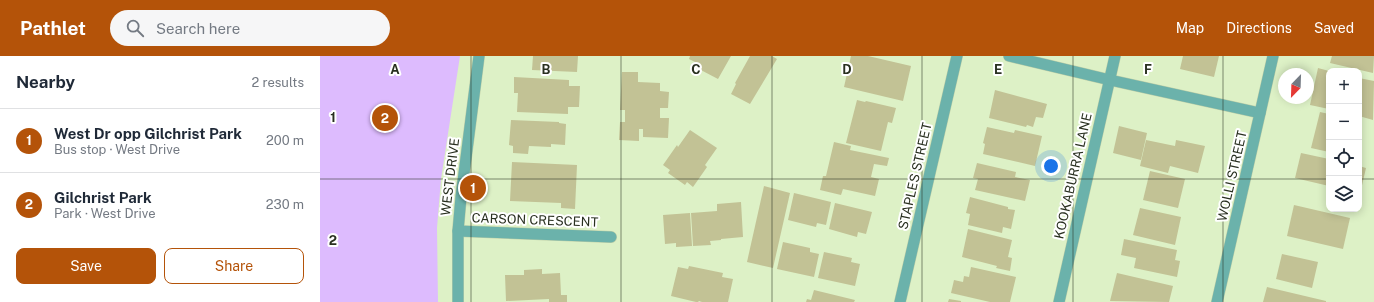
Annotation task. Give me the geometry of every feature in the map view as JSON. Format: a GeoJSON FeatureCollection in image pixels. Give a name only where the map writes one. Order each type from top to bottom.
{"type":"FeatureCollection","features":[{"type":"Feature","properties":{"kind":"street","name":"WEST DRIVE"},"geometry":{"type":"LineString","coordinates":[[458,302],[458,231],[479,56]]}},
{"type":"Feature","properties":{"kind":"street","name":"STAPLES STREET"},"geometry":{"type":"LineString","coordinates":[[900,302],[957,56]]}},
{"type":"Feature","properties":{"kind":"street"},"geometry":{"type":"LineString","coordinates":[[1009,56],[1260,113]]}},
{"type":"Feature","properties":{"kind":"street","name":"KOOKABURRA LANE"},"geometry":{"type":"LineString","coordinates":[[1059,302],[1115,56]]}},
{"type":"Feature","properties":{"kind":"street","name":"WOLLI STREET"},"geometry":{"type":"LineString","coordinates":[[1217,302],[1273,56]]}},
{"type":"Feature","properties":{"kind":"street","name":"CARSON CRESCENT"},"geometry":{"type":"LineString","coordinates":[[458,231],[611,237]]}},
{"type":"Feature","properties":{"kind":"shaded area"},"geometry":{"type":"Polygon","coordinates":[[[320,56],[460,56],[441,179],[437,228],[438,302],[320,302],[320,56]]]}},
{"type":"Feature","properties":{"kind":"building"},"geometry":{"type":"Polygon","coordinates":[[[533,56],[578,56],[577,72],[532,70],[533,56]]]}},
{"type":"Feature","properties":{"kind":"building"},"geometry":{"type":"Polygon","coordinates":[[[690,56],[731,56],[718,79],[697,68],[699,64],[689,59],[690,56]]]}},
{"type":"Feature","properties":{"kind":"building"},"geometry":{"type":"Polygon","coordinates":[[[750,56],[772,56],[777,59],[750,104],[731,94],[736,84],[735,83],[750,56]]]}},
{"type":"Feature","properties":{"kind":"building"},"geometry":{"type":"Polygon","coordinates":[[[851,56],[868,56],[911,66],[903,101],[844,87],[851,56]]]}},
{"type":"Feature","properties":{"kind":"building"},"geometry":{"type":"Polygon","coordinates":[[[1183,56],[1219,56],[1214,77],[1180,69],[1183,56]]]}},
{"type":"Feature","properties":{"kind":"building"},"geometry":{"type":"Polygon","coordinates":[[[1332,56],[1374,56],[1373,73],[1362,70],[1362,68],[1352,68],[1330,63],[1332,56]]]}},
{"type":"Feature","properties":{"kind":"building"},"geometry":{"type":"Polygon","coordinates":[[[1318,68],[1326,70],[1326,108],[1310,105],[1314,104],[1314,86],[1318,68]]]}},
{"type":"Feature","properties":{"kind":"building"},"geometry":{"type":"Polygon","coordinates":[[[622,72],[638,72],[638,82],[660,83],[660,91],[669,92],[668,108],[660,108],[660,118],[669,118],[668,138],[643,137],[643,129],[639,129],[639,141],[619,140],[620,122],[625,122],[625,110],[620,110],[622,72]]]}},
{"type":"Feature","properties":{"kind":"building"},"geometry":{"type":"Polygon","coordinates":[[[514,77],[569,80],[569,86],[580,86],[579,107],[568,107],[568,114],[517,112],[518,93],[514,93],[514,77]]]}},
{"type":"Feature","properties":{"kind":"building"},"geometry":{"type":"Polygon","coordinates":[[[1362,79],[1374,81],[1373,120],[1362,117],[1362,79]]]}},
{"type":"Feature","properties":{"kind":"building"},"geometry":{"type":"Polygon","coordinates":[[[995,90],[1047,104],[1043,118],[1036,117],[1033,127],[1027,125],[1026,127],[989,118],[995,90]]]}},
{"type":"Feature","properties":{"kind":"building"},"geometry":{"type":"Polygon","coordinates":[[[857,100],[896,108],[892,123],[888,122],[881,151],[846,143],[857,100]]]}},
{"type":"Feature","properties":{"kind":"building"},"geometry":{"type":"Polygon","coordinates":[[[1320,112],[1326,113],[1326,151],[1311,148],[1320,112]]]}},
{"type":"Feature","properties":{"kind":"building"},"geometry":{"type":"Polygon","coordinates":[[[511,120],[559,122],[566,124],[565,145],[551,144],[551,147],[529,146],[528,154],[513,153],[513,146],[509,145],[511,120]]]}},
{"type":"Feature","properties":{"kind":"building"},"geometry":{"type":"Polygon","coordinates":[[[1119,126],[1147,133],[1141,160],[1113,153],[1119,126]]]}},
{"type":"Feature","properties":{"kind":"building"},"geometry":{"type":"Polygon","coordinates":[[[987,127],[1014,133],[1015,130],[1042,136],[1035,166],[983,154],[985,144],[983,143],[987,127]]]}},
{"type":"Feature","properties":{"kind":"building"},"geometry":{"type":"Polygon","coordinates":[[[690,130],[717,148],[705,165],[707,167],[693,187],[687,182],[685,185],[668,173],[670,170],[663,165],[690,130]]]}},
{"type":"Feature","properties":{"kind":"building"},"geometry":{"type":"Polygon","coordinates":[[[1146,140],[1175,146],[1176,140],[1205,146],[1198,173],[1170,166],[1168,173],[1140,166],[1146,140]]]}},
{"type":"Feature","properties":{"kind":"building"},"geometry":{"type":"Polygon","coordinates":[[[834,142],[851,146],[850,150],[889,158],[887,166],[874,164],[871,177],[879,179],[875,196],[843,189],[841,195],[820,190],[823,176],[826,176],[834,142]]]}},
{"type":"Feature","properties":{"kind":"building"},"geometry":{"type":"Polygon","coordinates":[[[1301,153],[1326,158],[1326,185],[1295,178],[1301,153]]]}},
{"type":"Feature","properties":{"kind":"building"},"geometry":{"type":"Polygon","coordinates":[[[512,162],[577,165],[575,209],[561,208],[561,203],[510,201],[512,162]]]}},
{"type":"Feature","properties":{"kind":"building"},"geometry":{"type":"Polygon","coordinates":[[[977,163],[1016,172],[1015,177],[1030,180],[1025,201],[975,190],[978,179],[973,178],[977,163]]]}},
{"type":"Feature","properties":{"kind":"building"},"geometry":{"type":"Polygon","coordinates":[[[1362,167],[1366,168],[1362,185],[1362,167]]]}},
{"type":"Feature","properties":{"kind":"building"},"geometry":{"type":"Polygon","coordinates":[[[1150,171],[1185,179],[1178,208],[1143,200],[1150,171]]]}},
{"type":"Feature","properties":{"kind":"building"},"geometry":{"type":"Polygon","coordinates":[[[764,186],[790,193],[773,268],[747,262],[764,186]]]}},
{"type":"Feature","properties":{"kind":"building"},"geometry":{"type":"Polygon","coordinates":[[[794,193],[831,202],[826,225],[817,223],[816,227],[788,220],[794,193]]]}},
{"type":"Feature","properties":{"kind":"building"},"geometry":{"type":"Polygon","coordinates":[[[970,197],[1015,210],[1011,229],[1003,227],[1002,233],[968,225],[970,214],[966,213],[970,197]]]}},
{"type":"Feature","properties":{"kind":"building"},"geometry":{"type":"Polygon","coordinates":[[[741,202],[743,237],[710,241],[711,245],[693,246],[691,213],[717,211],[717,204],[741,202]]]}},
{"type":"Feature","properties":{"kind":"building"},"geometry":{"type":"Polygon","coordinates":[[[835,203],[872,212],[866,234],[858,232],[857,237],[829,229],[835,203]]]}},
{"type":"Feature","properties":{"kind":"building"},"geometry":{"type":"Polygon","coordinates":[[[1294,205],[1350,218],[1343,249],[1287,236],[1294,205]]]}},
{"type":"Feature","properties":{"kind":"building"},"geometry":{"type":"Polygon","coordinates":[[[1140,208],[1181,217],[1175,245],[1133,235],[1140,208]]]}},
{"type":"Feature","properties":{"kind":"building"},"geometry":{"type":"Polygon","coordinates":[[[690,213],[692,246],[676,247],[676,243],[665,244],[663,215],[690,213]]]}},
{"type":"Feature","properties":{"kind":"building"},"geometry":{"type":"Polygon","coordinates":[[[968,229],[1012,240],[1008,257],[1012,258],[1010,271],[962,257],[968,229]]]}},
{"type":"Feature","properties":{"kind":"building"},"geometry":{"type":"Polygon","coordinates":[[[1124,239],[1177,250],[1175,260],[1180,261],[1177,277],[1134,268],[1136,258],[1121,255],[1124,239]]]}},
{"type":"Feature","properties":{"kind":"building"},"geometry":{"type":"Polygon","coordinates":[[[783,242],[810,248],[810,252],[819,254],[814,277],[777,269],[783,242]]]}},
{"type":"Feature","properties":{"kind":"building"},"geometry":{"type":"Polygon","coordinates":[[[824,252],[852,258],[851,262],[860,264],[855,286],[818,278],[824,252]]]}},
{"type":"Feature","properties":{"kind":"building"},"geometry":{"type":"Polygon","coordinates":[[[1282,254],[1318,262],[1312,288],[1276,279],[1282,254]]]}},
{"type":"Feature","properties":{"kind":"building"},"geometry":{"type":"Polygon","coordinates":[[[689,266],[723,273],[722,277],[733,279],[728,302],[696,302],[671,296],[678,267],[688,269],[689,266]]]}},
{"type":"Feature","properties":{"kind":"building"},"geometry":{"type":"Polygon","coordinates":[[[971,267],[1016,277],[1010,302],[990,302],[951,293],[954,280],[963,282],[964,276],[969,277],[971,267]]]}},
{"type":"Feature","properties":{"kind":"building"},"geometry":{"type":"Polygon","coordinates":[[[542,269],[542,274],[560,273],[561,295],[567,295],[567,302],[549,302],[549,299],[506,301],[505,275],[524,275],[524,270],[542,269]]]}},
{"type":"Feature","properties":{"kind":"building"},"geometry":{"type":"Polygon","coordinates":[[[1117,273],[1173,286],[1169,302],[1110,301],[1117,273]]]}},
{"type":"Feature","properties":{"kind":"building"},"geometry":{"type":"Polygon","coordinates":[[[1267,287],[1326,301],[1326,302],[1263,302],[1267,287]]]}},
{"type":"Feature","properties":{"kind":"building"},"geometry":{"type":"Polygon","coordinates":[[[814,290],[855,300],[854,302],[806,302],[807,299],[811,300],[814,290]]]}},
{"type":"Feature","properties":{"kind":"building"},"geometry":{"type":"Polygon","coordinates":[[[949,299],[961,301],[961,302],[948,302],[949,299]]]}},
{"type":"Feature","properties":{"kind":"place","name":"Gilchrist Park"},"geometry":{"type":"Point","coordinates":[385,118]}},
{"type":"Feature","properties":{"kind":"place","name":"West Dr opp Gilchrist Park"},"geometry":{"type":"Point","coordinates":[473,188]}}]}
